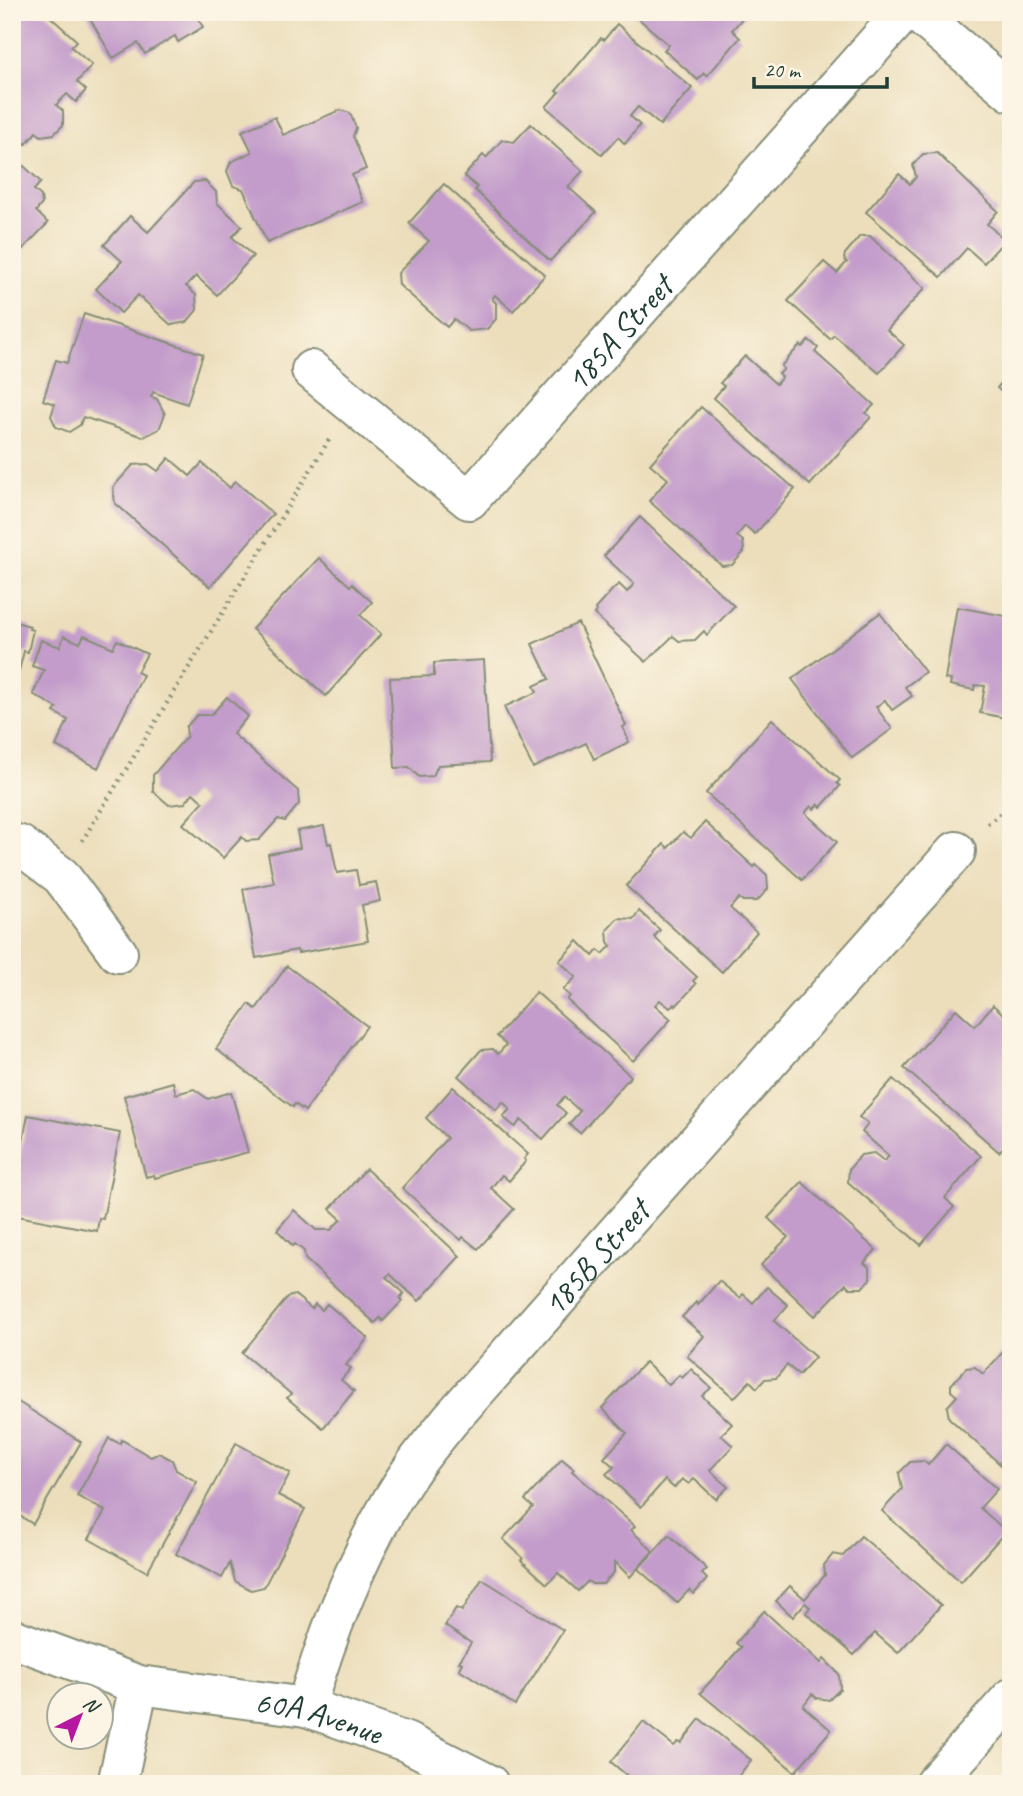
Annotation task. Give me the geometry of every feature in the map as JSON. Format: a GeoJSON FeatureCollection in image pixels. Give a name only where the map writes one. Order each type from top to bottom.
{"type":"FeatureCollection","features":[{"type":"Feature","properties":{"kind":"street","name":"185A Street"},"geometry":{"type":"LineString","coordinates":[[311,370],[469,500],[904,12]]}},
{"type":"Feature","properties":{"kind":"street"},"geometry":{"type":"LineString","coordinates":[[916,12],[1011,92]]}},
{"type":"Feature","properties":{"kind":"street"},"geometry":{"type":"LineString","coordinates":[[12,843],[20,845],[61,876],[117,953]]}},
{"type":"Feature","properties":{"kind":"street","name":"185B Street"},"geometry":{"type":"LineString","coordinates":[[306,1707],[319,1661],[349,1587],[382,1517],[416,1462],[459,1410],[956,851]]}},
{"type":"Feature","properties":{"kind":"street","name":"60A Avenue"},"geometry":{"type":"LineString","coordinates":[[12,1638],[139,1685],[306,1707],[406,1742],[489,1784]]}},
{"type":"Feature","properties":{"kind":"street"},"geometry":{"type":"LineString","coordinates":[[117,1784],[139,1685]]}},
{"type":"Feature","properties":{"kind":"street"},"geometry":{"type":"LineString","coordinates":[[934,1784],[1011,1698]]}},
{"type":"Feature","properties":{"kind":"path"},"geometry":{"type":"LineString","coordinates":[[61,876],[351,404]]}},
{"type":"Feature","properties":{"kind":"building"},"geometry":{"type":"Polygon","coordinates":[[[21,12],[45,12],[77,41],[71,47],[92,65],[77,82],[86,90],[76,102],[67,94],[56,105],[63,111],[63,125],[54,134],[41,136],[36,132],[26,144],[12,132],[12,124],[18,119],[12,114],[12,22],[21,12]]]}},
{"type":"Feature","properties":{"kind":"building"},"geometry":{"type":"Polygon","coordinates":[[[86,12],[194,12],[203,27],[178,42],[175,36],[145,54],[138,43],[113,58],[86,12]]]}},
{"type":"Feature","properties":{"kind":"building"},"geometry":{"type":"Polygon","coordinates":[[[631,12],[748,12],[732,30],[740,38],[707,76],[704,73],[698,80],[664,50],[669,45],[631,12]]]}},
{"type":"Feature","properties":{"kind":"building"},"geometry":{"type":"Polygon","coordinates":[[[617,24],[692,88],[660,125],[638,107],[630,116],[640,125],[625,144],[618,137],[602,155],[546,107],[559,92],[556,91],[601,38],[604,40],[617,24]]]}},
{"type":"Feature","properties":{"kind":"building"},"geometry":{"type":"Polygon","coordinates":[[[340,110],[350,113],[356,128],[353,136],[366,169],[352,175],[363,202],[267,243],[243,189],[233,186],[227,171],[231,162],[252,152],[242,131],[275,117],[283,135],[340,110]]]}},
{"type":"Feature","properties":{"kind":"building"},"geometry":{"type":"Polygon","coordinates":[[[531,124],[583,171],[568,187],[596,212],[550,261],[475,190],[477,187],[464,176],[483,155],[486,158],[502,140],[514,142],[531,124]]]}},
{"type":"Feature","properties":{"kind":"building"},"geometry":{"type":"Polygon","coordinates":[[[937,153],[998,211],[987,224],[1005,240],[984,263],[967,248],[941,277],[866,212],[899,174],[910,184],[916,177],[913,165],[923,154],[937,153]]]}},
{"type":"Feature","properties":{"kind":"building"},"geometry":{"type":"Polygon","coordinates":[[[12,155],[41,182],[34,190],[41,196],[42,204],[36,211],[48,223],[23,249],[21,246],[12,256],[12,155]]]}},
{"type":"Feature","properties":{"kind":"building"},"geometry":{"type":"Polygon","coordinates":[[[205,181],[216,192],[217,203],[242,226],[232,237],[253,256],[217,295],[196,276],[186,286],[196,295],[197,310],[187,322],[171,325],[138,295],[121,313],[96,289],[122,261],[104,245],[130,216],[148,232],[194,182],[205,181]]]}},
{"type":"Feature","properties":{"kind":"building"},"geometry":{"type":"Polygon","coordinates":[[[444,184],[545,275],[513,311],[495,295],[492,299],[496,303],[496,319],[487,329],[469,331],[454,319],[447,327],[399,285],[398,273],[429,241],[409,223],[444,184]]]}},
{"type":"Feature","properties":{"kind":"building"},"geometry":{"type":"Polygon","coordinates":[[[860,236],[870,236],[925,288],[887,330],[904,345],[879,373],[834,335],[830,339],[788,301],[824,262],[837,273],[847,262],[844,259],[845,254],[860,236]]]}},
{"type":"Feature","properties":{"kind":"building"},"geometry":{"type":"Polygon","coordinates":[[[84,314],[203,354],[187,404],[153,392],[151,397],[157,399],[165,414],[159,429],[144,437],[83,417],[80,425],[69,432],[56,427],[51,416],[55,404],[43,400],[56,360],[67,363],[84,314]]]}},
{"type":"Feature","properties":{"kind":"building"},"geometry":{"type":"Polygon","coordinates":[[[809,340],[818,348],[815,352],[874,405],[866,413],[871,417],[810,485],[714,398],[724,386],[720,383],[745,356],[776,384],[782,377],[779,374],[784,369],[781,366],[800,345],[802,347],[809,340]]]}},
{"type":"Feature","properties":{"kind":"building"},"geometry":{"type":"Polygon","coordinates":[[[1011,360],[1011,401],[997,388],[1009,374],[1003,369],[1011,360]]]}},
{"type":"Feature","properties":{"kind":"building"},"geometry":{"type":"Polygon","coordinates":[[[701,407],[795,489],[755,534],[745,526],[737,536],[743,541],[744,552],[732,565],[722,566],[649,501],[668,479],[650,464],[701,407]]]}},
{"type":"Feature","properties":{"kind":"building"},"geometry":{"type":"Polygon","coordinates":[[[169,458],[190,476],[202,463],[230,488],[235,481],[273,514],[210,587],[115,503],[113,487],[133,465],[148,464],[158,471],[169,458]]]}},
{"type":"Feature","properties":{"kind":"building"},"geometry":{"type":"Polygon","coordinates":[[[640,517],[734,606],[707,635],[704,631],[695,640],[679,641],[673,636],[646,662],[594,614],[595,609],[619,584],[627,592],[634,584],[604,556],[640,517]]]}},
{"type":"Feature","properties":{"kind":"building"},"geometry":{"type":"Polygon","coordinates":[[[319,558],[372,602],[360,615],[381,634],[326,696],[252,629],[319,558]]]}},
{"type":"Feature","properties":{"kind":"building"},"geometry":{"type":"Polygon","coordinates":[[[957,607],[1011,617],[1011,719],[980,713],[985,686],[975,685],[974,690],[950,685],[951,680],[945,679],[957,607]]]}},
{"type":"Feature","properties":{"kind":"building"},"geometry":{"type":"Polygon","coordinates":[[[880,613],[925,672],[905,687],[912,696],[892,710],[885,700],[876,707],[892,729],[852,758],[792,679],[880,613]]]}},
{"type":"Feature","properties":{"kind":"building"},"geometry":{"type":"Polygon","coordinates":[[[12,621],[30,626],[29,629],[33,630],[28,652],[24,651],[13,694],[12,621]]]}},
{"type":"Feature","properties":{"kind":"building"},"geometry":{"type":"Polygon","coordinates":[[[578,623],[626,725],[623,727],[629,742],[594,759],[586,743],[533,768],[504,707],[537,692],[534,686],[549,679],[532,644],[578,623]]]}},
{"type":"Feature","properties":{"kind":"building"},"geometry":{"type":"Polygon","coordinates":[[[84,635],[113,648],[117,640],[147,654],[137,672],[143,675],[98,768],[56,746],[68,720],[54,712],[57,708],[33,694],[44,670],[32,666],[41,640],[60,647],[64,636],[80,643],[84,635]]]}},
{"type":"Feature","properties":{"kind":"building"},"geometry":{"type":"Polygon","coordinates":[[[484,660],[490,762],[438,765],[433,776],[419,777],[409,767],[395,768],[390,678],[434,676],[434,663],[484,660]]]}},
{"type":"Feature","properties":{"kind":"building"},"geometry":{"type":"Polygon","coordinates":[[[227,697],[248,716],[233,734],[298,791],[299,804],[285,821],[278,819],[259,840],[246,841],[242,837],[223,858],[183,824],[203,802],[193,793],[185,803],[169,805],[153,791],[153,775],[187,736],[186,727],[197,715],[211,715],[227,697]]]}},
{"type":"Feature","properties":{"kind":"building"},"geometry":{"type":"Polygon","coordinates":[[[772,719],[840,780],[837,783],[840,786],[821,807],[818,804],[814,809],[811,806],[805,813],[837,842],[802,880],[706,793],[772,719]]]}},
{"type":"Feature","properties":{"kind":"building"},"geometry":{"type":"Polygon","coordinates":[[[705,822],[754,867],[756,865],[767,875],[768,889],[757,901],[743,901],[739,898],[730,908],[757,932],[722,972],[626,886],[664,844],[668,848],[683,832],[691,838],[705,822]]]}},
{"type":"Feature","properties":{"kind":"building"},"geometry":{"type":"Polygon","coordinates":[[[324,826],[328,844],[331,843],[337,873],[356,870],[359,885],[376,882],[380,901],[362,905],[368,941],[256,958],[243,889],[274,883],[268,854],[300,848],[297,831],[324,826]]]}},
{"type":"Feature","properties":{"kind":"building"},"geometry":{"type":"Polygon","coordinates":[[[639,911],[660,930],[654,937],[697,977],[693,981],[696,984],[676,1006],[674,1004],[670,1008],[660,1000],[655,1005],[671,1019],[633,1061],[567,1000],[570,996],[563,990],[576,977],[559,961],[578,941],[593,956],[598,950],[603,954],[611,946],[607,930],[618,918],[633,919],[639,911]]]}},
{"type":"Feature","properties":{"kind":"building"},"geometry":{"type":"Polygon","coordinates":[[[287,966],[367,1026],[305,1111],[295,1104],[293,1107],[216,1049],[249,1004],[256,1009],[287,966]]]}},
{"type":"Feature","properties":{"kind":"building"},"geometry":{"type":"Polygon","coordinates":[[[536,992],[631,1076],[580,1133],[569,1124],[580,1111],[564,1097],[557,1105],[566,1113],[543,1139],[521,1120],[515,1127],[503,1117],[510,1109],[503,1102],[496,1110],[458,1076],[481,1050],[493,1049],[498,1054],[506,1045],[497,1036],[536,992]]]}},
{"type":"Feature","properties":{"kind":"building"},"geometry":{"type":"Polygon","coordinates":[[[993,1005],[1011,1021],[1011,1139],[999,1152],[904,1068],[956,1009],[975,1026],[993,1005]]]}},
{"type":"Feature","properties":{"kind":"building"},"geometry":{"type":"Polygon","coordinates":[[[893,1079],[981,1156],[945,1198],[954,1207],[921,1245],[848,1182],[849,1169],[861,1155],[874,1153],[884,1161],[889,1156],[862,1132],[868,1124],[859,1117],[893,1079]]]}},
{"type":"Feature","properties":{"kind":"building"},"geometry":{"type":"Polygon","coordinates":[[[173,1082],[176,1094],[194,1089],[208,1099],[231,1092],[248,1152],[155,1178],[154,1175],[146,1177],[124,1096],[173,1082]]]}},
{"type":"Feature","properties":{"kind":"building"},"geometry":{"type":"Polygon","coordinates":[[[453,1087],[528,1154],[524,1159],[526,1161],[509,1181],[502,1175],[491,1188],[514,1209],[478,1249],[463,1237],[461,1240],[402,1188],[447,1138],[426,1118],[453,1087]]]}},
{"type":"Feature","properties":{"kind":"building"},"geometry":{"type":"Polygon","coordinates":[[[28,1115],[120,1133],[103,1219],[99,1218],[97,1231],[12,1215],[12,1195],[28,1115]]]}},
{"type":"Feature","properties":{"kind":"building"},"geometry":{"type":"Polygon","coordinates":[[[366,1169],[460,1256],[419,1301],[390,1274],[386,1277],[404,1293],[399,1299],[402,1301],[383,1321],[380,1318],[375,1323],[305,1259],[304,1251],[295,1244],[293,1246],[277,1230],[294,1210],[316,1230],[331,1230],[341,1219],[330,1209],[366,1169]]]}},
{"type":"Feature","properties":{"kind":"building"},"geometry":{"type":"Polygon","coordinates":[[[802,1182],[876,1250],[864,1263],[870,1268],[870,1279],[862,1288],[850,1288],[846,1284],[815,1316],[761,1265],[788,1237],[768,1218],[802,1182]]]}},
{"type":"Feature","properties":{"kind":"building"},"geometry":{"type":"Polygon","coordinates":[[[719,1281],[740,1298],[743,1294],[753,1303],[767,1287],[788,1305],[774,1321],[815,1357],[799,1375],[787,1365],[776,1378],[765,1379],[757,1388],[750,1381],[734,1398],[687,1356],[704,1336],[682,1317],[696,1302],[698,1305],[719,1281]]]}},
{"type":"Feature","properties":{"kind":"building"},"geometry":{"type":"Polygon","coordinates":[[[295,1295],[312,1309],[315,1304],[322,1310],[327,1304],[368,1338],[346,1365],[351,1368],[341,1380],[354,1391],[323,1428],[287,1398],[291,1394],[242,1353],[288,1297],[295,1295]]]}},
{"type":"Feature","properties":{"kind":"building"},"geometry":{"type":"Polygon","coordinates":[[[1011,1343],[1011,1474],[949,1418],[947,1407],[957,1396],[951,1391],[951,1385],[966,1368],[975,1367],[983,1374],[1011,1343]]]}},
{"type":"Feature","properties":{"kind":"building"},"geometry":{"type":"Polygon","coordinates":[[[645,1362],[669,1385],[679,1375],[682,1378],[691,1369],[711,1388],[702,1396],[732,1424],[721,1435],[733,1446],[710,1470],[728,1487],[716,1499],[694,1479],[689,1484],[682,1479],[674,1488],[665,1480],[641,1507],[606,1474],[614,1467],[604,1458],[627,1433],[602,1408],[645,1362]]]}},
{"type":"Feature","properties":{"kind":"building"},"geometry":{"type":"Polygon","coordinates":[[[12,1398],[81,1442],[33,1524],[12,1511],[12,1398]]]}},
{"type":"Feature","properties":{"kind":"building"},"geometry":{"type":"Polygon","coordinates":[[[109,1438],[120,1444],[122,1440],[151,1457],[159,1453],[172,1460],[176,1470],[197,1482],[147,1572],[89,1539],[105,1511],[77,1496],[109,1438]]]}},
{"type":"Feature","properties":{"kind":"building"},"geometry":{"type":"Polygon","coordinates":[[[236,1443],[290,1473],[278,1495],[305,1509],[264,1587],[251,1590],[235,1581],[230,1563],[222,1578],[176,1554],[236,1443]]]}},
{"type":"Feature","properties":{"kind":"building"},"geometry":{"type":"Polygon","coordinates":[[[946,1444],[997,1489],[980,1508],[1006,1531],[961,1582],[882,1511],[902,1489],[899,1473],[910,1462],[924,1461],[928,1465],[946,1444]]]}},
{"type":"Feature","properties":{"kind":"building"},"geometry":{"type":"Polygon","coordinates":[[[562,1459],[635,1526],[631,1530],[653,1551],[630,1577],[614,1561],[614,1572],[603,1584],[592,1584],[588,1581],[578,1591],[558,1573],[547,1584],[503,1539],[533,1507],[525,1500],[562,1459]]]}},
{"type":"Feature","properties":{"kind":"building"},"geometry":{"type":"Polygon","coordinates":[[[669,1535],[707,1569],[702,1574],[707,1579],[694,1594],[689,1590],[677,1603],[638,1569],[669,1535]]]}},
{"type":"Feature","properties":{"kind":"building"},"geometry":{"type":"Polygon","coordinates":[[[861,1536],[941,1605],[898,1653],[875,1633],[854,1655],[806,1613],[810,1607],[805,1603],[793,1617],[776,1601],[790,1586],[805,1599],[825,1575],[824,1565],[833,1554],[843,1556],[861,1536]]]}},
{"type":"Feature","properties":{"kind":"building"},"geometry":{"type":"Polygon","coordinates":[[[482,1579],[563,1630],[515,1705],[459,1669],[462,1663],[459,1662],[471,1643],[445,1626],[456,1608],[462,1611],[482,1579]]]}},
{"type":"Feature","properties":{"kind":"building"},"geometry":{"type":"Polygon","coordinates":[[[764,1611],[821,1663],[824,1659],[839,1674],[840,1689],[829,1700],[817,1698],[812,1694],[803,1706],[831,1730],[795,1772],[700,1693],[741,1647],[736,1643],[764,1611]]]}},
{"type":"Feature","properties":{"kind":"building"},"geometry":{"type":"Polygon","coordinates":[[[700,1719],[751,1760],[736,1779],[742,1784],[637,1784],[611,1762],[643,1722],[674,1746],[678,1742],[681,1743],[700,1719]]]}}]}
